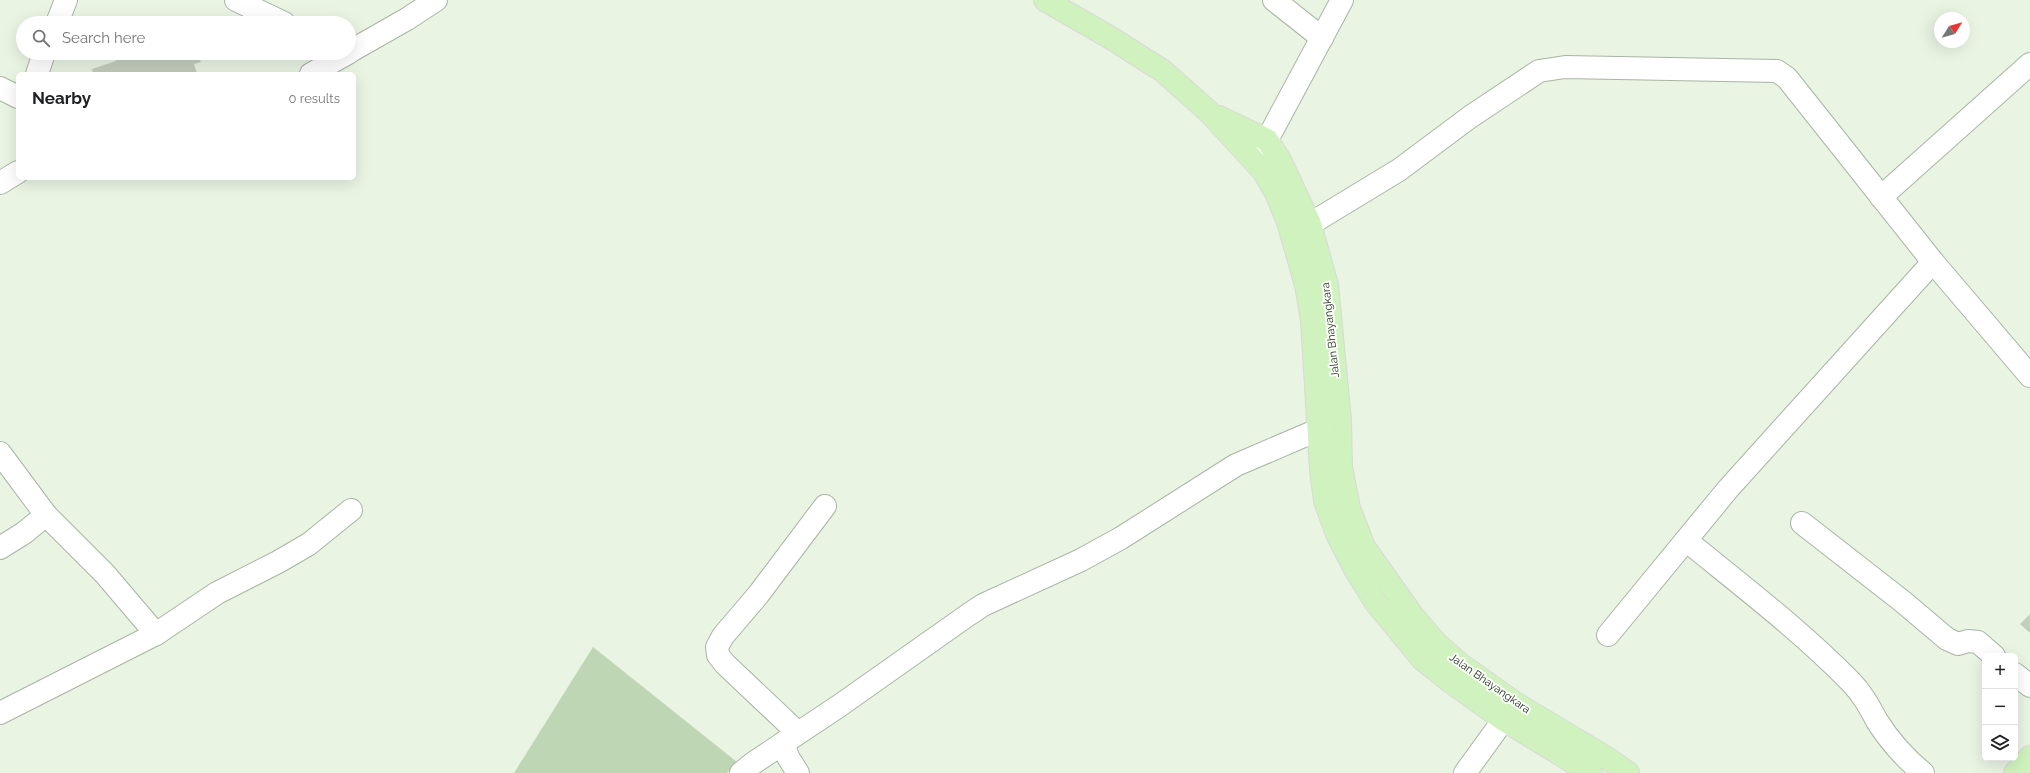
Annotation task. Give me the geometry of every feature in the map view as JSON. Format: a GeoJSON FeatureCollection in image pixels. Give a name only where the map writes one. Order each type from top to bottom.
{"type":"FeatureCollection","features":[{"type":"Feature","properties":{"kind":"main road"},"geometry":{"type":"LineString","coordinates":[[1045,0],[1112,38],[1163,71],[1209,112],[1267,140]]}},
{"type":"Feature","properties":{"kind":"main road","name":"Jalan Bhayangkara"},"geometry":{"type":"LineString","coordinates":[[1209,112],[1252,159],[1268,179],[1288,222],[1306,285],[1312,320],[1320,429],[1321,470],[1325,501],[1337,534],[1356,571],[1368,590],[1385,614],[1422,659],[1451,682],[1607,758],[1628,773]]}},
{"type":"Feature","properties":{"kind":"main road","name":"Jalan Bhayangkara"},"geometry":{"type":"LineString","coordinates":[[1267,140],[1280,160],[1310,224],[1326,285],[1340,420],[1341,466],[1349,508],[1364,547],[1413,616],[1436,643],[1510,712],[1591,773]]}},
{"type":"Feature","properties":{"kind":"main road"},"geometry":{"type":"LineString","coordinates":[[2015,773],[2030,757]]}},
{"type":"Feature","properties":{"kind":"street"},"geometry":{"type":"LineString","coordinates":[[60,16],[66,0]]}},
{"type":"Feature","properties":{"kind":"street"},"geometry":{"type":"LineString","coordinates":[[236,0],[269,16]]}},
{"type":"Feature","properties":{"kind":"street"},"geometry":{"type":"LineString","coordinates":[[356,48],[407,19],[436,0]]}},
{"type":"Feature","properties":{"kind":"street"},"geometry":{"type":"LineString","coordinates":[[1274,0],[1322,38]]}},
{"type":"Feature","properties":{"kind":"street"},"geometry":{"type":"LineString","coordinates":[[1252,159],[1267,140],[1342,0]]}},
{"type":"Feature","properties":{"kind":"street"},"geometry":{"type":"LineString","coordinates":[[38,72],[42,60]]}},
{"type":"Feature","properties":{"kind":"street"},"geometry":{"type":"LineString","coordinates":[[315,72],[336,60]]}},
{"type":"Feature","properties":{"kind":"street"},"geometry":{"type":"LineString","coordinates":[[1881,197],[2030,64]]}},
{"type":"Feature","properties":{"kind":"street"},"geometry":{"type":"LineString","coordinates":[[1310,224],[1399,170],[1470,117],[1539,71],[1550,68],[1777,71],[1787,78],[1933,262],[2030,376]]}},
{"type":"Feature","properties":{"kind":"street"},"geometry":{"type":"LineString","coordinates":[[0,88],[16,96]]}},
{"type":"Feature","properties":{"kind":"street"},"geometry":{"type":"LineString","coordinates":[[0,183],[16,173]]}},
{"type":"Feature","properties":{"kind":"street"},"geometry":{"type":"LineString","coordinates":[[1608,636],[1728,489],[1933,262]]}},
{"type":"Feature","properties":{"kind":"street"},"geometry":{"type":"LineString","coordinates":[[741,773],[983,605],[1082,560],[1121,538],[1236,465],[1320,429]]}},
{"type":"Feature","properties":{"kind":"street"},"geometry":{"type":"LineString","coordinates":[[0,453],[46,515],[105,574],[156,634]]}},
{"type":"Feature","properties":{"kind":"street"},"geometry":{"type":"LineString","coordinates":[[798,773],[788,757],[790,738],[725,664],[718,655],[717,647],[723,636],[758,594],[825,506]]}},
{"type":"Feature","properties":{"kind":"street"},"geometry":{"type":"LineString","coordinates":[[0,713],[156,634],[217,593],[278,562],[309,544],[351,510]]}},
{"type":"Feature","properties":{"kind":"street"},"geometry":{"type":"LineString","coordinates":[[0,548],[24,533],[46,515]]}},
{"type":"Feature","properties":{"kind":"street"},"geometry":{"type":"LineString","coordinates":[[1802,523],[1902,601],[1947,639],[1958,644],[1968,641],[1978,642],[1991,653]]}},
{"type":"Feature","properties":{"kind":"street"},"geometry":{"type":"LineString","coordinates":[[1687,541],[1785,621],[1850,681],[1869,703],[1878,721],[1892,740],[1923,773]]}},
{"type":"Feature","properties":{"kind":"street"},"geometry":{"type":"LineString","coordinates":[[2018,676],[2030,686]]}},
{"type":"Feature","properties":{"kind":"street"},"geometry":{"type":"LineString","coordinates":[[1465,773],[1510,712]]}},
{"type":"Feature","properties":{"kind":"green space"},"geometry":{"type":"Polygon","coordinates":[[[593,647],[737,762],[727,773],[514,773],[593,647]]]}},
{"type":"Feature","properties":{"kind":"building"},"geometry":{"type":"Polygon","coordinates":[[[200,60],[201,62],[194,64],[197,72],[93,72],[92,69],[116,61],[200,60]]]}},
{"type":"Feature","properties":{"kind":"building"},"geometry":{"type":"Polygon","coordinates":[[[2030,614],[2030,633],[2020,624],[2030,614]]]}}]}
